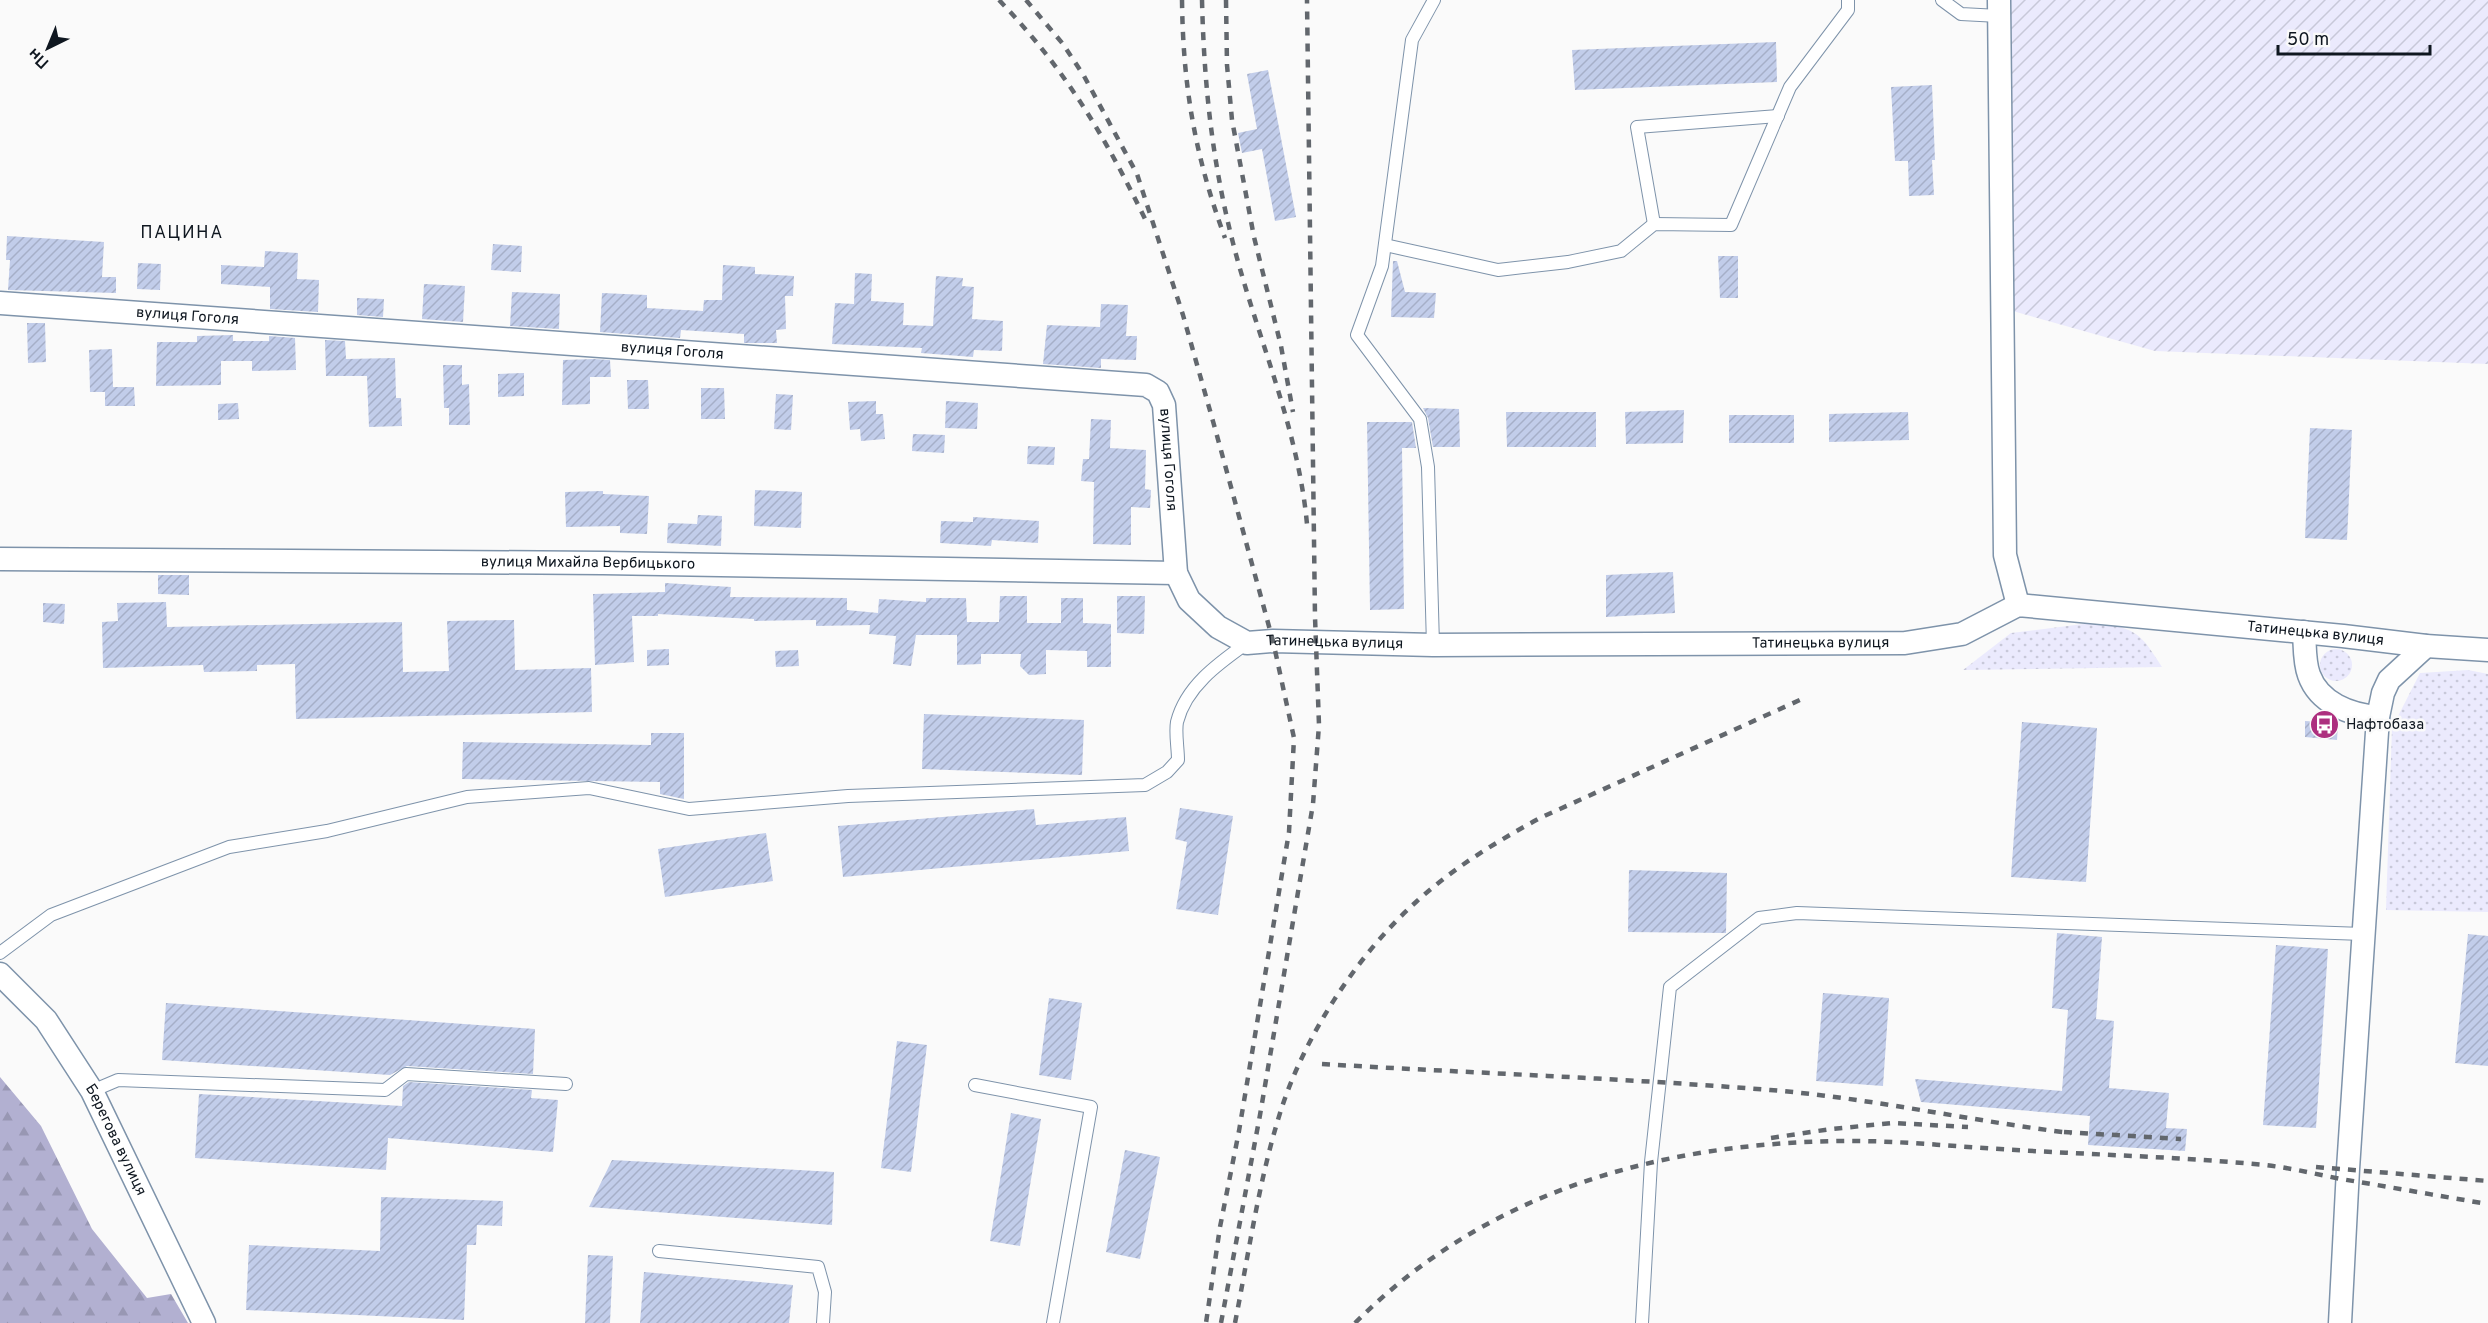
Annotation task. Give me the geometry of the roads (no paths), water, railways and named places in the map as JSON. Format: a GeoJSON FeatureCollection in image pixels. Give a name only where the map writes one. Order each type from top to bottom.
{"type":"FeatureCollection","features":[{"type":"Feature","properties":{"kind":"street"},"geometry":{"type":"LineString","coordinates":[[1999,8],[2006,555],[2018,605]]}},
{"type":"Feature","properties":{"kind":"street","name":"вулиця Гоголя"},"geometry":{"type":"LineString","coordinates":[[0,303],[1146,385],[1158,392],[1164,405],[1176,573]]}},
{"type":"Feature","properties":{"kind":"street","name":"вулиця Михайла Вербицького"},"geometry":{"type":"LineString","coordinates":[[0,559],[603,563],[1176,573]]}},
{"type":"Feature","properties":{"kind":"street","name":"Татинецька вулиця"},"geometry":{"type":"LineString","coordinates":[[1176,573],[1189,600],[1218,627],[1247,643],[1273,641],[1433,645],[1905,643],[1962,634],[2018,605],[2426,646],[2488,650]]}},
{"type":"Feature","properties":{"kind":"street"},"geometry":{"type":"LineString","coordinates":[[2304,632],[2309,676],[2318,690],[2326,698],[2358,716],[2378,717]]}},
{"type":"Feature","properties":{"kind":"street"},"geometry":{"type":"LineString","coordinates":[[2340,1323],[2378,717],[2383,693],[2390,680],[2426,646]]}},
{"type":"Feature","properties":{"kind":"street","name":"Берегова вулиця"},"geometry":{"type":"LineString","coordinates":[[0,974],[45,1020],[92,1091],[204,1323]]}},
{"type":"Feature","properties":{"kind":"lane"},"geometry":{"type":"LineString","coordinates":[[1433,645],[1428,467],[1420,419],[1357,336],[1382,266],[1412,40],[1434,0]]}},
{"type":"Feature","properties":{"kind":"lane"},"geometry":{"type":"LineString","coordinates":[[1385,245],[1498,270],[1568,262],[1621,251],[1654,224],[1731,225],[1790,87],[1848,10],[1848,0]]}},
{"type":"Feature","properties":{"kind":"lane"},"geometry":{"type":"LineString","coordinates":[[1942,0],[1962,14],[1999,8]]}},
{"type":"Feature","properties":{"kind":"lane"},"geometry":{"type":"LineString","coordinates":[[1654,224],[1637,127],[1778,116]]}},
{"type":"Feature","properties":{"kind":"lane"},"geometry":{"type":"LineString","coordinates":[[0,953],[51,915],[229,847],[327,831],[466,797],[589,788],[689,809],[848,796],[1145,785],[1167,772],[1179,760],[1177,723],[1198,683],[1222,661],[1247,643]]}},
{"type":"Feature","properties":{"kind":"lane"},"geometry":{"type":"LineString","coordinates":[[1642,1323],[1651,1162],[1670,987],[1759,918],[1797,913],[2363,934]]}},
{"type":"Feature","properties":{"kind":"lane"},"geometry":{"type":"LineString","coordinates":[[92,1091],[118,1080],[385,1090],[406,1074],[566,1084]]}},
{"type":"Feature","properties":{"kind":"lane"},"geometry":{"type":"LineString","coordinates":[[975,1085],[1091,1107],[1053,1323]]}},
{"type":"Feature","properties":{"kind":"lane"},"geometry":{"type":"LineString","coordinates":[[659,1251],[818,1267],[825,1292],[823,1323]]}},
{"type":"Feature","properties":{"kind":"railway"},"geometry":{"type":"LineString","coordinates":[[999,0],[1044,52],[1082,105],[1116,161],[1147,223]]}},
{"type":"Feature","properties":{"kind":"railway"},"geometry":{"type":"LineString","coordinates":[[1026,0],[1063,44],[1084,76],[1137,174],[1183,315],[1216,432],[1273,641],[1294,738],[1289,832],[1239,1131],[1220,1227],[1206,1323]]}},
{"type":"Feature","properties":{"kind":"railway"},"geometry":{"type":"LineString","coordinates":[[1182,0],[1188,92],[1198,150],[1225,238]]}},
{"type":"Feature","properties":{"kind":"railway"},"geometry":{"type":"LineString","coordinates":[[1202,0],[1207,92],[1214,152],[1226,212],[1243,278],[1286,417],[1295,452],[1307,524]]}},
{"type":"Feature","properties":{"kind":"railway"},"geometry":{"type":"LineString","coordinates":[[1226,0],[1227,65],[1232,120],[1254,237],[1281,346],[1293,412]]}},
{"type":"Feature","properties":{"kind":"railway"},"geometry":{"type":"LineString","coordinates":[[1221,1323],[1260,1115],[1313,804],[1319,725],[1315,617],[1307,0]]}},
{"type":"Feature","properties":{"kind":"railway"},"geometry":{"type":"LineString","coordinates":[[1235,1323],[1266,1162],[1291,1082],[1304,1053],[1336,997],[1374,946],[1430,890],[1491,846],[1540,818],[1802,699]]}},
{"type":"Feature","properties":{"kind":"railway"},"geometry":{"type":"LineString","coordinates":[[1322,1064],[1770,1090],[1845,1098],[2071,1133]]}},
{"type":"Feature","properties":{"kind":"railway"},"geometry":{"type":"LineString","coordinates":[[1771,1138],[1893,1123],[1968,1127]]}},
{"type":"Feature","properties":{"kind":"railway"},"geometry":{"type":"LineString","coordinates":[[2064,1132],[2181,1139]]}},
{"type":"Feature","properties":{"kind":"railway"},"geometry":{"type":"LineString","coordinates":[[1355,1323],[1406,1278],[1460,1240],[1517,1209],[1577,1184],[1640,1165],[1704,1152],[1770,1144],[1882,1142],[2234,1162],[2284,1168],[2488,1204]]}},
{"type":"Feature","properties":{"kind":"railway"},"geometry":{"type":"LineString","coordinates":[[2316,1167],[2488,1181]]}},
{"type":"Feature","properties":{"kind":"place","name":"Нафтобаза"},"geometry":{"type":"Point","coordinates":[2325,725]}},
{"type":"Feature","properties":{"kind":"district","name":"ПАЦИНА"},"geometry":{"type":"Point","coordinates":[182,233]}}]}
